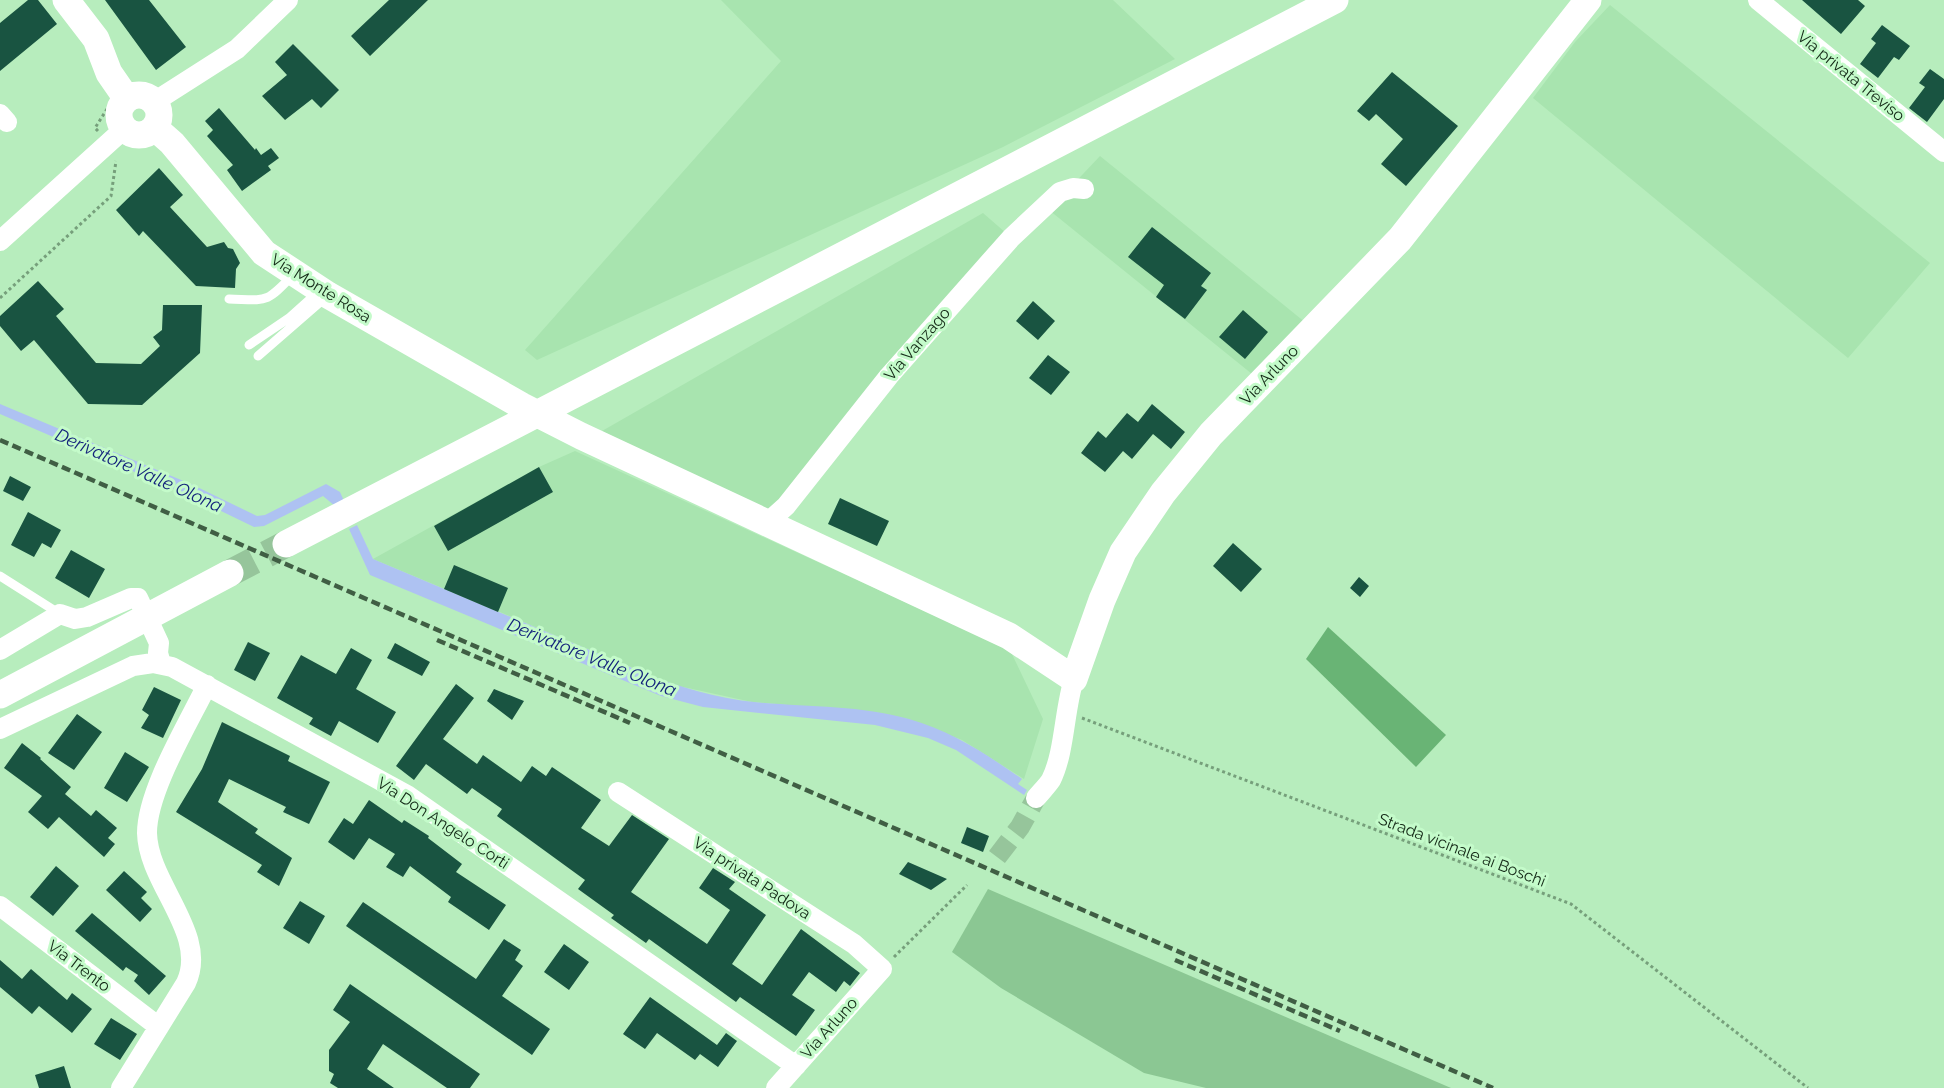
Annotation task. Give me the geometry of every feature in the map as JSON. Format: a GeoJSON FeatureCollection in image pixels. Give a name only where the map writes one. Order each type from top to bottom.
{"type":"FeatureCollection","features":[{"type":"Feature","properties":{"kind":"street","name":"Via Monte Rosa"},"geometry":{"type":"LineString","coordinates":[[66,0],[137,102],[248,237],[264,253],[324,292],[522,406],[767,523]]}},
{"type":"Feature","properties":{"kind":"street"},"geometry":{"type":"LineString","coordinates":[[0,241],[116,136],[150,132],[137,102],[237,49],[288,0]]}},
{"type":"Feature","properties":{"kind":"street"},"geometry":{"type":"LineString","coordinates":[[286,544],[1335,0]]}},
{"type":"Feature","properties":{"kind":"street"},"geometry":{"type":"LineString","coordinates":[[1559,34],[1576,0]]}},
{"type":"Feature","properties":{"kind":"street","name":"Via Arluno"},"geometry":{"type":"LineString","coordinates":[[1036,798],[1051,780],[1061,746],[1065,712],[1074,679],[1102,600],[1123,552],[1163,493],[1211,434],[1400,239],[1588,0]]}},
{"type":"Feature","properties":{"kind":"street","name":"Via privata Treviso"},"geometry":{"type":"LineString","coordinates":[[1758,0],[1944,152]]}},
{"type":"Feature","properties":{"kind":"street","name":"Via Vanzago"},"geometry":{"type":"LineString","coordinates":[[767,523],[786,506],[889,376],[1011,238],[1060,192],[1073,188],[1084,189]]}},
{"type":"Feature","properties":{"kind":"street"},"geometry":{"type":"LineString","coordinates":[[767,523],[1009,636],[1074,679]]}},
{"type":"Feature","properties":{"kind":"street"},"geometry":{"type":"LineString","coordinates":[[0,695],[230,573]]}},
{"type":"Feature","properties":{"kind":"street"},"geometry":{"type":"LineString","coordinates":[[0,650],[60,614],[75,619],[131,598],[138,598],[159,643],[160,664]]}},
{"type":"Feature","properties":{"kind":"street","name":"Via Don Angelo Corti"},"geometry":{"type":"LineString","coordinates":[[0,729],[124,669],[143,664],[160,664],[182,671],[407,795],[796,1066]]}},
{"type":"Feature","properties":{"kind":"street"},"geometry":{"type":"LineString","coordinates":[[121,1088],[186,982],[193,956],[188,939],[152,862],[148,842],[148,821],[156,792],[207,685]]}},
{"type":"Feature","properties":{"kind":"street","name":"Via privata Padova"},"geometry":{"type":"LineString","coordinates":[[618,792],[854,944],[882,969]]}},
{"type":"Feature","properties":{"kind":"street","name":"Via Trento"},"geometry":{"type":"LineString","coordinates":[[0,906],[159,1027]]}},
{"type":"Feature","properties":{"kind":"street","name":"Via Arluno"},"geometry":{"type":"LineString","coordinates":[[776,1088],[882,969]]}},
{"type":"Feature","properties":{"kind":"lane"},"geometry":{"type":"LineString","coordinates":[[229,299],[264,300],[272,297],[295,274]]}},
{"type":"Feature","properties":{"kind":"lane"},"geometry":{"type":"LineString","coordinates":[[249,345],[324,292]]}},
{"type":"Feature","properties":{"kind":"lane"},"geometry":{"type":"LineString","coordinates":[[258,356],[324,292]]}},
{"type":"Feature","properties":{"kind":"lane"},"geometry":{"type":"LineString","coordinates":[[0,576],[60,614]]}},
{"type":"Feature","properties":{"kind":"path"},"geometry":{"type":"LineString","coordinates":[[0,298],[111,196],[117,155],[116,136],[95,128],[111,102],[103,90],[137,102]]}},
{"type":"Feature","properties":{"kind":"path","name":"Strada vicinale ai Boschi"},"geometry":{"type":"LineString","coordinates":[[1065,712],[1571,904],[1808,1088]]}},
{"type":"Feature","properties":{"kind":"shaded area"},"geometry":{"type":"Polygon","coordinates":[[[721,0],[1113,0],[1175,59],[1003,147],[537,360],[525,350],[781,61],[721,0]]]}},
{"type":"Feature","properties":{"kind":"shaded area"},"geometry":{"type":"Polygon","coordinates":[[[1610,5],[1930,263],[1848,358],[1533,98],[1575,42],[1610,5]]]}},
{"type":"Feature","properties":{"kind":"shaded area"},"geometry":{"type":"Polygon","coordinates":[[[1100,156],[1306,323],[1252,374],[1049,210],[1100,156]]]}},
{"type":"Feature","properties":{"kind":"shaded area"},"geometry":{"type":"Polygon","coordinates":[[[983,213],[1006,233],[766,515],[602,431],[983,213]]]}},
{"type":"Feature","properties":{"kind":"shaded area"},"geometry":{"type":"Polygon","coordinates":[[[575,451],[1010,650],[1043,719],[1024,779],[962,740],[908,719],[879,713],[752,702],[674,685],[373,559],[539,467],[575,451]]]}},
{"type":"Feature","properties":{"kind":"shaded area"},"geometry":{"type":"Polygon","coordinates":[[[1328,627],[1446,735],[1416,767],[1306,659],[1328,627]]]}},
{"type":"Feature","properties":{"kind":"shaded area"},"geometry":{"type":"Polygon","coordinates":[[[988,889],[1451,1088],[1206,1088],[1144,1073],[1001,988],[952,952],[988,889]]]}},
{"type":"Feature","properties":{"kind":"water","name":"Derivatore Valle Olona"},"geometry":{"type":"Polygon","coordinates":[[[0,404],[193,485],[257,516],[265,515],[326,484],[340,492],[344,501],[335,506],[323,496],[264,526],[254,527],[188,495],[0,414],[0,404]]]}},
{"type":"Feature","properties":{"kind":"water","name":"Derivatore Valle Olona"},"geometry":{"type":"Polygon","coordinates":[[[357,525],[373,559],[644,673],[726,698],[871,711],[909,719],[940,730],[982,752],[1022,779],[1018,784],[1027,790],[1024,795],[956,750],[928,738],[875,725],[703,707],[661,696],[370,575],[349,529],[357,525]]]}},
{"type":"Feature","properties":{"kind":"building"},"geometry":{"type":"Polygon","coordinates":[[[28,0],[38,0],[57,24],[0,71],[0,23],[28,0]]]}},
{"type":"Feature","properties":{"kind":"building"},"geometry":{"type":"Polygon","coordinates":[[[105,0],[149,0],[186,47],[156,70],[105,0]]]}},
{"type":"Feature","properties":{"kind":"building"},"geometry":{"type":"Polygon","coordinates":[[[389,0],[428,0],[370,56],[351,36],[389,0]]]}},
{"type":"Feature","properties":{"kind":"building"},"geometry":{"type":"Polygon","coordinates":[[[1802,0],[1858,0],[1865,6],[1841,34],[1802,0]]]}},
{"type":"Feature","properties":{"kind":"building"},"geometry":{"type":"Polygon","coordinates":[[[1882,25],[1910,46],[1899,60],[1894,57],[1878,78],[1860,64],[1876,43],[1871,39],[1882,25]]]}},
{"type":"Feature","properties":{"kind":"building"},"geometry":{"type":"Polygon","coordinates":[[[293,44],[339,90],[321,108],[312,99],[285,120],[262,96],[287,75],[275,62],[293,44]]]}},
{"type":"Feature","properties":{"kind":"building"},"geometry":{"type":"Polygon","coordinates":[[[1930,69],[1944,79],[1944,99],[1927,122],[1909,108],[1925,87],[1919,83],[1930,69]]]}},
{"type":"Feature","properties":{"kind":"building"},"geometry":{"type":"Polygon","coordinates":[[[1392,72],[1458,126],[1406,186],[1381,164],[1403,139],[1376,114],[1369,121],[1357,111],[1392,72]]]}},
{"type":"Feature","properties":{"kind":"building"},"geometry":{"type":"Polygon","coordinates":[[[219,108],[261,155],[271,148],[279,158],[268,166],[271,170],[242,191],[227,170],[233,165],[207,136],[213,130],[205,121],[219,108]]]}},
{"type":"Feature","properties":{"kind":"building"},"geometry":{"type":"Polygon","coordinates":[[[159,168],[183,195],[170,207],[207,247],[224,242],[228,248],[233,249],[240,263],[236,269],[235,288],[196,286],[143,231],[139,236],[116,210],[159,168]]]}},
{"type":"Feature","properties":{"kind":"building"},"geometry":{"type":"Polygon","coordinates":[[[1152,227],[1211,273],[1201,286],[1207,290],[1185,319],[1156,297],[1164,285],[1128,257],[1152,227]]]}},
{"type":"Feature","properties":{"kind":"building"},"geometry":{"type":"Polygon","coordinates":[[[38,281],[64,309],[56,316],[96,363],[141,364],[160,346],[153,337],[162,330],[163,305],[202,305],[200,353],[142,405],[88,404],[34,340],[21,351],[0,326],[0,316],[38,281]]]}},
{"type":"Feature","properties":{"kind":"building"},"geometry":{"type":"Polygon","coordinates":[[[1033,301],[1055,321],[1038,340],[1016,321],[1033,301]]]}},
{"type":"Feature","properties":{"kind":"building"},"geometry":{"type":"Polygon","coordinates":[[[1243,310],[1268,332],[1245,359],[1219,337],[1243,310]]]}},
{"type":"Feature","properties":{"kind":"building"},"geometry":{"type":"Polygon","coordinates":[[[1048,355],[1070,372],[1051,395],[1029,378],[1048,355]]]}},
{"type":"Feature","properties":{"kind":"building"},"geometry":{"type":"Polygon","coordinates":[[[1152,404],[1185,432],[1171,449],[1153,434],[1132,459],[1123,451],[1105,472],[1081,453],[1098,431],[1106,438],[1127,413],[1138,422],[1152,404]]]}},
{"type":"Feature","properties":{"kind":"building"},"geometry":{"type":"Polygon","coordinates":[[[539,467],[553,492],[448,551],[434,526],[539,467]]]}},
{"type":"Feature","properties":{"kind":"building"},"geometry":{"type":"Polygon","coordinates":[[[10,476],[31,487],[23,501],[3,491],[10,476]]]}},
{"type":"Feature","properties":{"kind":"building"},"geometry":{"type":"Polygon","coordinates":[[[840,498],[889,521],[877,546],[828,524],[840,498]]]}},
{"type":"Feature","properties":{"kind":"building"},"geometry":{"type":"Polygon","coordinates":[[[28,512],[61,530],[51,548],[42,543],[34,557],[11,545],[28,512]]]}},
{"type":"Feature","properties":{"kind":"building"},"geometry":{"type":"Polygon","coordinates":[[[1233,543],[1262,569],[1241,592],[1213,566],[1233,543]]]}},
{"type":"Feature","properties":{"kind":"building"},"geometry":{"type":"Polygon","coordinates":[[[71,550],[105,569],[89,598],[55,578],[71,550]]]}},
{"type":"Feature","properties":{"kind":"building"},"geometry":{"type":"Polygon","coordinates":[[[454,565],[508,588],[498,612],[444,589],[454,565]]]}},
{"type":"Feature","properties":{"kind":"building"},"geometry":{"type":"Polygon","coordinates":[[[1359,577],[1369,586],[1360,597],[1350,588],[1359,577]]]}},
{"type":"Feature","properties":{"kind":"building"},"geometry":{"type":"Polygon","coordinates":[[[248,642],[270,653],[255,681],[234,670],[248,642]]]}},
{"type":"Feature","properties":{"kind":"building"},"geometry":{"type":"Polygon","coordinates":[[[395,643],[430,662],[422,676],[387,658],[395,643]]]}},
{"type":"Feature","properties":{"kind":"building"},"geometry":{"type":"Polygon","coordinates":[[[351,648],[372,660],[356,689],[396,712],[378,743],[339,721],[331,736],[309,724],[313,718],[277,698],[301,655],[336,674],[351,648]]]}},
{"type":"Feature","properties":{"kind":"building"},"geometry":{"type":"Polygon","coordinates":[[[456,684],[474,698],[443,739],[477,764],[483,755],[521,782],[532,766],[546,776],[552,767],[601,800],[581,828],[609,846],[632,815],[669,839],[631,892],[707,944],[730,910],[699,888],[713,868],[735,882],[729,889],[766,915],[732,964],[762,985],[801,929],[860,973],[850,986],[844,981],[836,992],[809,972],[792,995],[815,1010],[796,1036],[740,997],[736,1002],[649,939],[646,943],[611,918],[614,915],[578,889],[585,880],[497,816],[502,809],[472,788],[467,794],[426,764],[414,780],[396,766],[456,684]]]}},
{"type":"Feature","properties":{"kind":"building"},"geometry":{"type":"Polygon","coordinates":[[[154,687],[181,700],[163,738],[141,728],[149,715],[142,710],[154,687]]]}},
{"type":"Feature","properties":{"kind":"building"},"geometry":{"type":"Polygon","coordinates":[[[494,689],[524,701],[512,720],[487,701],[494,689]]]}},
{"type":"Feature","properties":{"kind":"building"},"geometry":{"type":"Polygon","coordinates":[[[77,714],[102,732],[74,770],[48,753],[77,714]]]}},
{"type":"Feature","properties":{"kind":"building"},"geometry":{"type":"Polygon","coordinates":[[[222,722],[290,756],[288,761],[330,782],[309,824],[283,812],[286,807],[229,779],[218,802],[258,829],[255,833],[292,858],[279,886],[257,872],[262,865],[176,812],[202,769],[222,722]]]}},
{"type":"Feature","properties":{"kind":"building"},"geometry":{"type":"Polygon","coordinates":[[[22,743],[71,787],[65,794],[91,816],[96,810],[117,828],[108,838],[115,844],[104,857],[59,817],[48,829],[28,812],[42,796],[4,768],[22,743]]]}},
{"type":"Feature","properties":{"kind":"building"},"geometry":{"type":"Polygon","coordinates":[[[125,752],[149,767],[127,802],[104,788],[125,752]]]}},
{"type":"Feature","properties":{"kind":"building"},"geometry":{"type":"Polygon","coordinates":[[[369,800],[402,823],[404,820],[429,836],[428,838],[462,864],[456,872],[506,905],[489,930],[448,902],[451,897],[410,866],[403,877],[386,867],[395,854],[369,838],[354,860],[328,842],[344,818],[353,824],[369,800]]]}},
{"type":"Feature","properties":{"kind":"building"},"geometry":{"type":"Polygon","coordinates":[[[967,827],[989,836],[983,852],[961,843],[967,827]]]}},
{"type":"Feature","properties":{"kind":"building"},"geometry":{"type":"Polygon","coordinates":[[[908,862],[947,879],[931,890],[899,874],[908,862]]]}},
{"type":"Feature","properties":{"kind":"building"},"geometry":{"type":"Polygon","coordinates":[[[56,866],[79,886],[53,916],[30,897],[56,866]]]}},
{"type":"Feature","properties":{"kind":"building"},"geometry":{"type":"Polygon","coordinates":[[[124,871],[147,892],[141,898],[152,909],[140,922],[106,890],[124,871]]]}},
{"type":"Feature","properties":{"kind":"building"},"geometry":{"type":"Polygon","coordinates":[[[300,901],[325,916],[309,944],[283,928],[300,901]]]}},
{"type":"Feature","properties":{"kind":"building"},"geometry":{"type":"Polygon","coordinates":[[[363,902],[476,979],[504,939],[521,950],[515,960],[523,966],[502,996],[550,1029],[532,1055],[346,926],[363,902]]]}},
{"type":"Feature","properties":{"kind":"building"},"geometry":{"type":"Polygon","coordinates":[[[92,913],[166,976],[149,995],[134,981],[138,975],[126,967],[123,971],[75,931],[92,913]]]}},
{"type":"Feature","properties":{"kind":"building"},"geometry":{"type":"Polygon","coordinates":[[[564,944],[589,962],[569,990],[544,972],[564,944]]]}},
{"type":"Feature","properties":{"kind":"building"},"geometry":{"type":"Polygon","coordinates":[[[0,960],[22,979],[31,969],[67,1000],[72,993],[92,1009],[72,1033],[39,1006],[32,1014],[0,987],[0,960]]]}},
{"type":"Feature","properties":{"kind":"building"},"geometry":{"type":"Polygon","coordinates":[[[350,984],[480,1074],[470,1088],[447,1088],[383,1044],[367,1069],[394,1088],[338,1088],[330,1083],[334,1074],[329,1071],[329,1050],[350,1022],[333,1010],[350,984]]]}},
{"type":"Feature","properties":{"kind":"building"},"geometry":{"type":"Polygon","coordinates":[[[650,997],[717,1045],[726,1033],[737,1041],[718,1067],[700,1054],[695,1060],[657,1033],[645,1049],[623,1034],[650,997]]]}},
{"type":"Feature","properties":{"kind":"building"},"geometry":{"type":"Polygon","coordinates":[[[111,1018],[137,1034],[120,1060],[94,1044],[111,1018]]]}},
{"type":"Feature","properties":{"kind":"building"},"geometry":{"type":"Polygon","coordinates":[[[64,1066],[71,1088],[39,1088],[35,1075],[64,1066]]]}},
{"type":"Feature","properties":{"kind":"tunnel"},"geometry":{"type":"LineString","coordinates":[[230,573],[286,544]]}},
{"type":"Feature","properties":{"kind":"tunnel"},"geometry":{"type":"LineString","coordinates":[[997,857],[1020,827],[1036,798]]}},
{"type":"Feature","properties":{"kind":"railway"},"geometry":{"type":"LineString","coordinates":[[0,440],[1493,1088]]}},
{"type":"Feature","properties":{"kind":"railway"},"geometry":{"type":"LineString","coordinates":[[437,640],[630,723]]}},
{"type":"Feature","properties":{"kind":"railway"},"geometry":{"type":"LineString","coordinates":[[1175,960],[1340,1031]]}}]}
